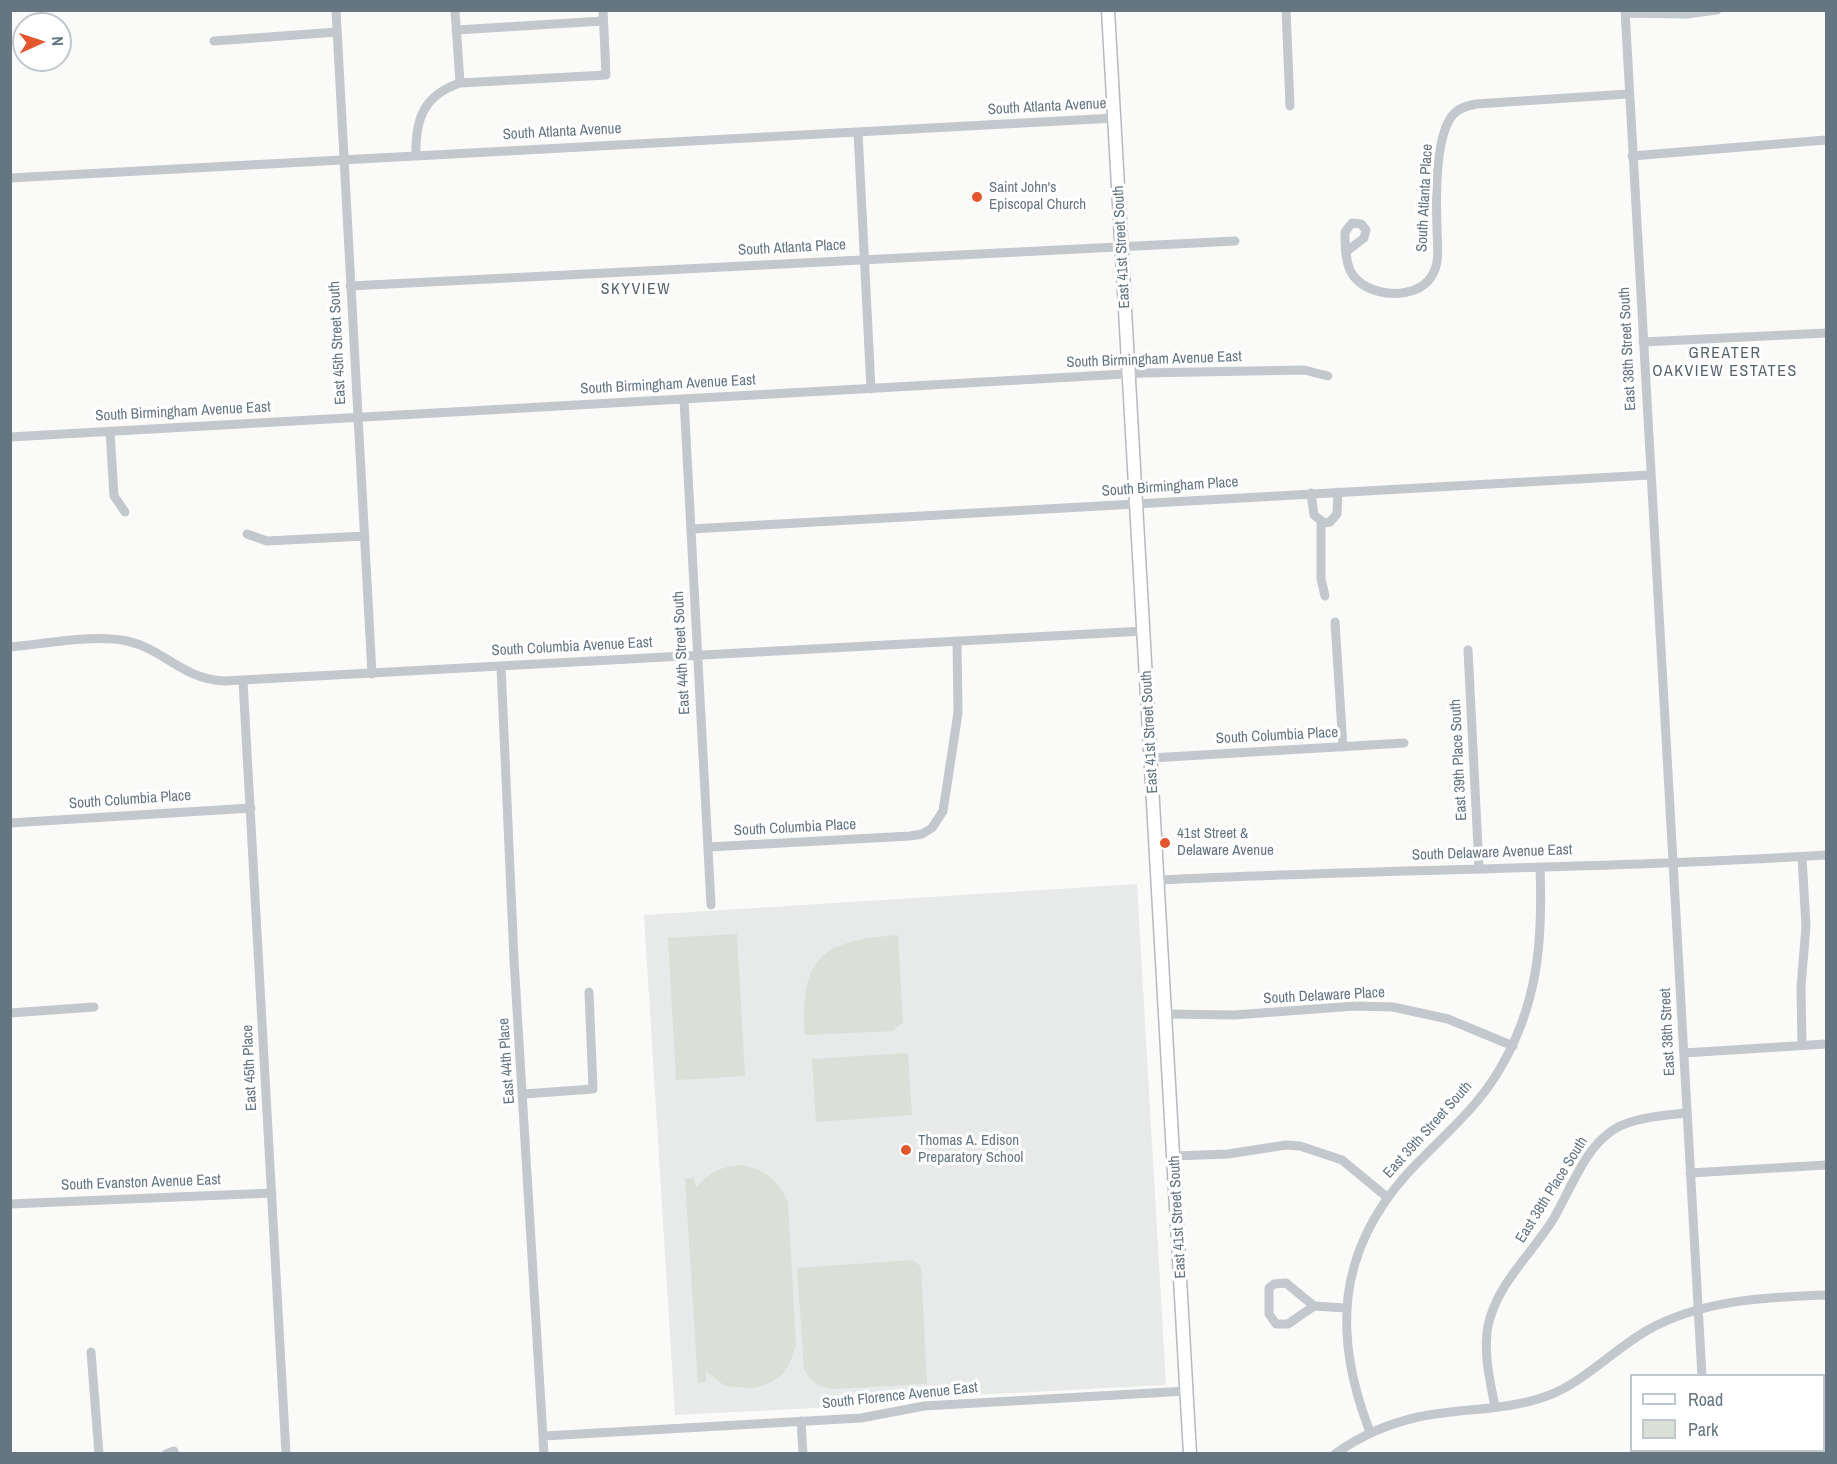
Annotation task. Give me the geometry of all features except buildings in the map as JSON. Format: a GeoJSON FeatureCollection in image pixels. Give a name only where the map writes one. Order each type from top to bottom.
{"type":"FeatureCollection","features":[{"type":"Feature","properties":{"kind":"main road","name":"East 41st Street South"},"geometry":{"type":"LineString","coordinates":[[1108,10],[1167,1014],[1190,1454]]}},
{"type":"Feature","properties":{"kind":"street","name":"East 45th Street South"},"geometry":{"type":"LineString","coordinates":[[336,10],[372,674]]}},
{"type":"Feature","properties":{"kind":"street"},"geometry":{"type":"LineString","coordinates":[[455,10],[460,83]]}},
{"type":"Feature","properties":{"kind":"street"},"geometry":{"type":"LineString","coordinates":[[416,155],[415,139],[420,115],[427,103],[439,92],[460,83],[606,75],[603,10]]}},
{"type":"Feature","properties":{"kind":"street"},"geometry":{"type":"LineString","coordinates":[[1286,10],[1290,106]]}},
{"type":"Feature","properties":{"kind":"street"},"geometry":{"type":"LineString","coordinates":[[1625,12],[1686,14],[1717,10]]}},
{"type":"Feature","properties":{"kind":"street","name":"East 38th Street South"},"geometry":{"type":"LineString","coordinates":[[1625,12],[1664,686]]}},
{"type":"Feature","properties":{"kind":"street"},"geometry":{"type":"LineString","coordinates":[[456,30],[603,21]]}},
{"type":"Feature","properties":{"kind":"street"},"geometry":{"type":"LineString","coordinates":[[213,41],[337,33]]}},
{"type":"Feature","properties":{"kind":"street","name":"South Atlanta Place"},"geometry":{"type":"LineString","coordinates":[[1347,251],[1351,272],[1369,288],[1396,293],[1412,291],[1431,277],[1437,262],[1437,211],[1443,139],[1448,123],[1458,110],[1476,104],[1628,94]]}},
{"type":"Feature","properties":{"kind":"street","name":"South Atlanta Avenue"},"geometry":{"type":"LineString","coordinates":[[10,178],[1115,118]]}},
{"type":"Feature","properties":{"kind":"street"},"geometry":{"type":"LineString","coordinates":[[858,132],[871,389]]}},
{"type":"Feature","properties":{"kind":"street"},"geometry":{"type":"LineString","coordinates":[[1632,156],[1827,140]]}},
{"type":"Feature","properties":{"kind":"street","name":"South Atlanta Place"},"geometry":{"type":"LineString","coordinates":[[350,286],[1235,241]]}},
{"type":"Feature","properties":{"kind":"street"},"geometry":{"type":"LineString","coordinates":[[1643,342],[1827,333]]}},
{"type":"Feature","properties":{"kind":"street","name":"South Birmingham Avenue East"},"geometry":{"type":"LineString","coordinates":[[10,436],[1129,374],[1304,370],[1328,376]]}},
{"type":"Feature","properties":{"kind":"street","name":"East 44th Street South"},"geometry":{"type":"LineString","coordinates":[[684,399],[711,905]]}},
{"type":"Feature","properties":{"kind":"street"},"geometry":{"type":"LineString","coordinates":[[110,431],[114,496],[125,512]]}},
{"type":"Feature","properties":{"kind":"street","name":"South Birmingham Place"},"geometry":{"type":"LineString","coordinates":[[691,529],[1650,475]]}},
{"type":"Feature","properties":{"kind":"street"},"geometry":{"type":"LineString","coordinates":[[1321,522],[1330,522],[1337,514],[1338,492]]}},
{"type":"Feature","properties":{"kind":"street"},"geometry":{"type":"LineString","coordinates":[[1311,493],[1314,515],[1321,522],[1322,579],[1326,596]]}},
{"type":"Feature","properties":{"kind":"street"},"geometry":{"type":"LineString","coordinates":[[247,534],[267,541],[366,536]]}},
{"type":"Feature","properties":{"kind":"street"},"geometry":{"type":"LineString","coordinates":[[1335,622],[1343,747]]}},
{"type":"Feature","properties":{"kind":"street","name":"South Columbia Avenue East"},"geometry":{"type":"LineString","coordinates":[[10,647],[107,640],[127,641],[146,648],[186,672],[206,680],[243,681],[1144,631]]}},
{"type":"Feature","properties":{"kind":"street","name":"South Columbia Place"},"geometry":{"type":"LineString","coordinates":[[709,848],[910,836],[922,834],[932,828],[943,811],[958,713],[957,641]]}},
{"type":"Feature","properties":{"kind":"street","name":"East 39th Place South"},"geometry":{"type":"LineString","coordinates":[[1468,650],[1479,868]]}},
{"type":"Feature","properties":{"kind":"street","name":"East 44th Place"},"geometry":{"type":"LineString","coordinates":[[501,666],[514,960],[524,1094],[544,1454]]}},
{"type":"Feature","properties":{"kind":"street","name":"East 45th Place"},"geometry":{"type":"LineString","coordinates":[[243,681],[286,1454]]}},
{"type":"Feature","properties":{"kind":"street","name":"East 38th Street"},"geometry":{"type":"LineString","coordinates":[[1664,686],[1702,1374]]}},
{"type":"Feature","properties":{"kind":"street","name":"South Columbia Place"},"geometry":{"type":"LineString","coordinates":[[1151,758],[1404,743]]}},
{"type":"Feature","properties":{"kind":"street","name":"South Columbia Place"},"geometry":{"type":"LineString","coordinates":[[10,823],[250,807]]}},
{"type":"Feature","properties":{"kind":"street","name":"South Delaware Avenue East"},"geometry":{"type":"LineString","coordinates":[[1159,880],[1312,872],[1540,867],[1827,855]]}},
{"type":"Feature","properties":{"kind":"street"},"geometry":{"type":"LineString","coordinates":[[1802,857],[1806,926],[1802,987],[1802,1045]]}},
{"type":"Feature","properties":{"kind":"street","name":"East 39th Street South"},"geometry":{"type":"LineString","coordinates":[[1370,1432],[1348,1364],[1346,1308],[1359,1253],[1388,1198],[1477,1100],[1513,1046],[1530,1002],[1540,951],[1542,926],[1540,867]]}},
{"type":"Feature","properties":{"kind":"street"},"geometry":{"type":"LineString","coordinates":[[524,1094],[593,1089],[589,992]]}},
{"type":"Feature","properties":{"kind":"street","name":"South Delaware Place"},"geometry":{"type":"LineString","coordinates":[[1167,1014],[1234,1015],[1355,1006],[1393,1007],[1448,1019],[1513,1046]]}},
{"type":"Feature","properties":{"kind":"street"},"geometry":{"type":"LineString","coordinates":[[10,1013],[94,1008]]}},
{"type":"Feature","properties":{"kind":"street"},"geometry":{"type":"LineString","coordinates":[[1684,1053],[1827,1044]]}},
{"type":"Feature","properties":{"kind":"street","name":"East 38th Place South"},"geometry":{"type":"LineString","coordinates":[[1495,1407],[1486,1345],[1494,1306],[1502,1288],[1534,1249],[1555,1217],[1587,1157],[1620,1126],[1658,1116],[1687,1113]]}},
{"type":"Feature","properties":{"kind":"street"},"geometry":{"type":"LineString","coordinates":[[1174,1156],[1228,1154],[1286,1145],[1300,1146],[1342,1160],[1388,1198]]}},
{"type":"Feature","properties":{"kind":"street"},"geometry":{"type":"LineString","coordinates":[[1690,1173],[1827,1165]]}},
{"type":"Feature","properties":{"kind":"street","name":"South Evanston Avenue East"},"geometry":{"type":"LineString","coordinates":[[10,1204],[272,1193]]}},
{"type":"Feature","properties":{"kind":"street"},"geometry":{"type":"LineString","coordinates":[[1314,1306],[1288,1324],[1276,1324],[1269,1314],[1267,1305],[1269,1288],[1274,1284],[1286,1283],[1314,1306],[1346,1308]]}},
{"type":"Feature","properties":{"kind":"street"},"geometry":{"type":"LineString","coordinates":[[1335,1454],[1370,1432],[1420,1417],[1525,1403],[1563,1389],[1646,1332],[1697,1310],[1775,1297],[1827,1295]]}},
{"type":"Feature","properties":{"kind":"street"},"geometry":{"type":"LineString","coordinates":[[91,1352],[99,1454]]}},
{"type":"Feature","properties":{"kind":"street","name":"South Florence Avenue East"},"geometry":{"type":"LineString","coordinates":[[544,1436],[861,1418],[924,1406],[1187,1391]]}},
{"type":"Feature","properties":{"kind":"street"},"geometry":{"type":"LineString","coordinates":[[801,1421],[803,1454]]}},
{"type":"Feature","properties":{"kind":"shaded area","name":"Thomas A. Edison Preparatory School"},"geometry":{"type":"Polygon","coordinates":[[[1137,884],[1166,1385],[916,1398],[875,1405],[675,1415],[644,915],[1137,884]]]}},
{"type":"Feature","properties":{"kind":"green space"},"geometry":{"type":"Polygon","coordinates":[[[737,934],[745,1076],[676,1080],[668,938],[737,934]]]}},
{"type":"Feature","properties":{"kind":"green space"},"geometry":{"type":"Polygon","coordinates":[[[898,935],[903,1022],[892,1031],[805,1035],[804,1008],[807,986],[812,970],[822,957],[834,948],[851,942],[898,935]]]}},
{"type":"Feature","properties":{"kind":"green space"},"geometry":{"type":"Polygon","coordinates":[[[908,1053],[912,1115],[816,1122],[812,1059],[908,1053]]]}},
{"type":"Feature","properties":{"kind":"green space"},"geometry":{"type":"Polygon","coordinates":[[[740,1165],[756,1169],[769,1176],[780,1187],[788,1202],[796,1346],[783,1374],[768,1384],[753,1388],[725,1386],[706,1371],[706,1382],[698,1383],[685,1179],[694,1178],[696,1188],[705,1178],[715,1172],[726,1167],[740,1165]]]}},
{"type":"Feature","properties":{"kind":"green space"},"geometry":{"type":"Polygon","coordinates":[[[914,1260],[921,1267],[927,1384],[833,1389],[816,1384],[804,1369],[797,1268],[914,1260]]]}},
{"type":"Feature","properties":{"kind":"place","name":"Saint John's Episcopal Church"},"geometry":{"type":"Point","coordinates":[977,197]}},
{"type":"Feature","properties":{"kind":"place","name":"41st Street & Delaware Avenue"},"geometry":{"type":"Point","coordinates":[1165,843]}},
{"type":"Feature","properties":{"kind":"place","name":"Thomas A. Edison Preparatory School"},"geometry":{"type":"Point","coordinates":[906,1150]}},
{"type":"Feature","properties":{"kind":"district","name":"SKYVIEW"},"geometry":{"type":"Point","coordinates":[636,290]}},
{"type":"Feature","properties":{"kind":"district","name":"GREATER OAKVIEW ESTATES"},"geometry":{"type":"Point","coordinates":[1725,363]}}]}
